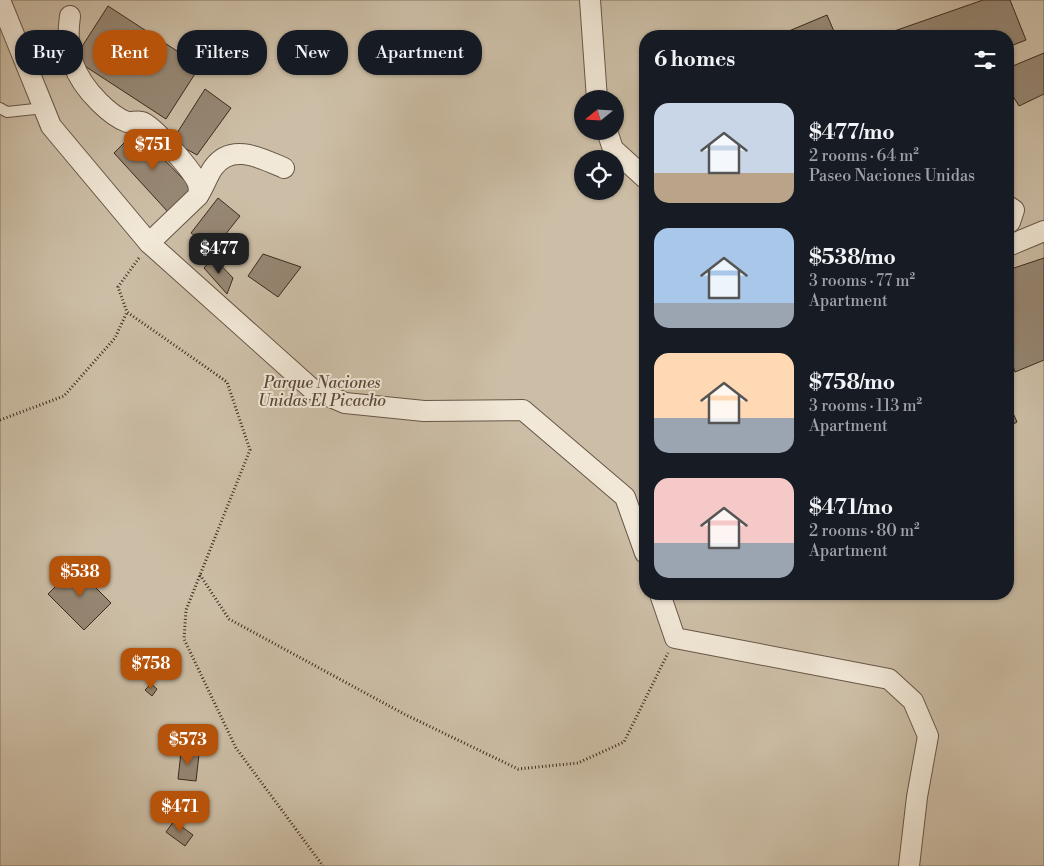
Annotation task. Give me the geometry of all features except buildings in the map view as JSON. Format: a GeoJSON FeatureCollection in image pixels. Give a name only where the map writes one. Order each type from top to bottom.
{"type":"FeatureCollection","features":[{"type":"Feature","properties":{"kind":"street"},"geometry":{"type":"LineString","coordinates":[[0,0],[51,126],[149,243],[312,389],[344,403],[424,411],[523,410],[625,497],[639,536]]}},
{"type":"Feature","properties":{"kind":"street"},"geometry":{"type":"LineString","coordinates":[[590,0],[596,90]]}},
{"type":"Feature","properties":{"kind":"street"},"geometry":{"type":"LineString","coordinates":[[70,16],[67,37],[71,60],[83,87],[109,112],[128,122],[142,121],[154,130],[194,176],[199,186],[198,196]]}},
{"type":"Feature","properties":{"kind":"street"},"geometry":{"type":"LineString","coordinates":[[610,140],[613,149],[639,173]]}},
{"type":"Feature","properties":{"kind":"street"},"geometry":{"type":"LineString","coordinates":[[149,243],[198,196],[212,170],[221,159],[235,153],[253,155],[284,168]]}},
{"type":"Feature","properties":{"kind":"street"},"geometry":{"type":"LineString","coordinates":[[1014,244],[1044,232]]}},
{"type":"Feature","properties":{"kind":"street"},"geometry":{"type":"LineString","coordinates":[[662,600],[675,638],[889,679],[913,701],[928,736],[909,866]]}},
{"type":"Feature","properties":{"kind":"lane"},"geometry":{"type":"LineString","coordinates":[[0,108],[7,112],[44,108]]}},
{"type":"Feature","properties":{"kind":"path"},"geometry":{"type":"LineString","coordinates":[[149,243],[118,287],[127,312],[227,382],[250,450],[186,610],[184,639],[236,748],[322,866]]}},
{"type":"Feature","properties":{"kind":"path"},"geometry":{"type":"LineString","coordinates":[[0,420],[64,396],[115,338],[127,312]]}},
{"type":"Feature","properties":{"kind":"path"},"geometry":{"type":"LineString","coordinates":[[200,574],[229,619],[404,714],[518,770],[578,763],[624,742],[675,638]]}},
{"type":"Feature","properties":{"kind":"green space","name":"Parque Naciones Unidas El Picacho"},"geometry":{"type":"Polygon","coordinates":[[[0,0],[1044,0],[1044,866],[0,866],[0,0]]]}}]}
